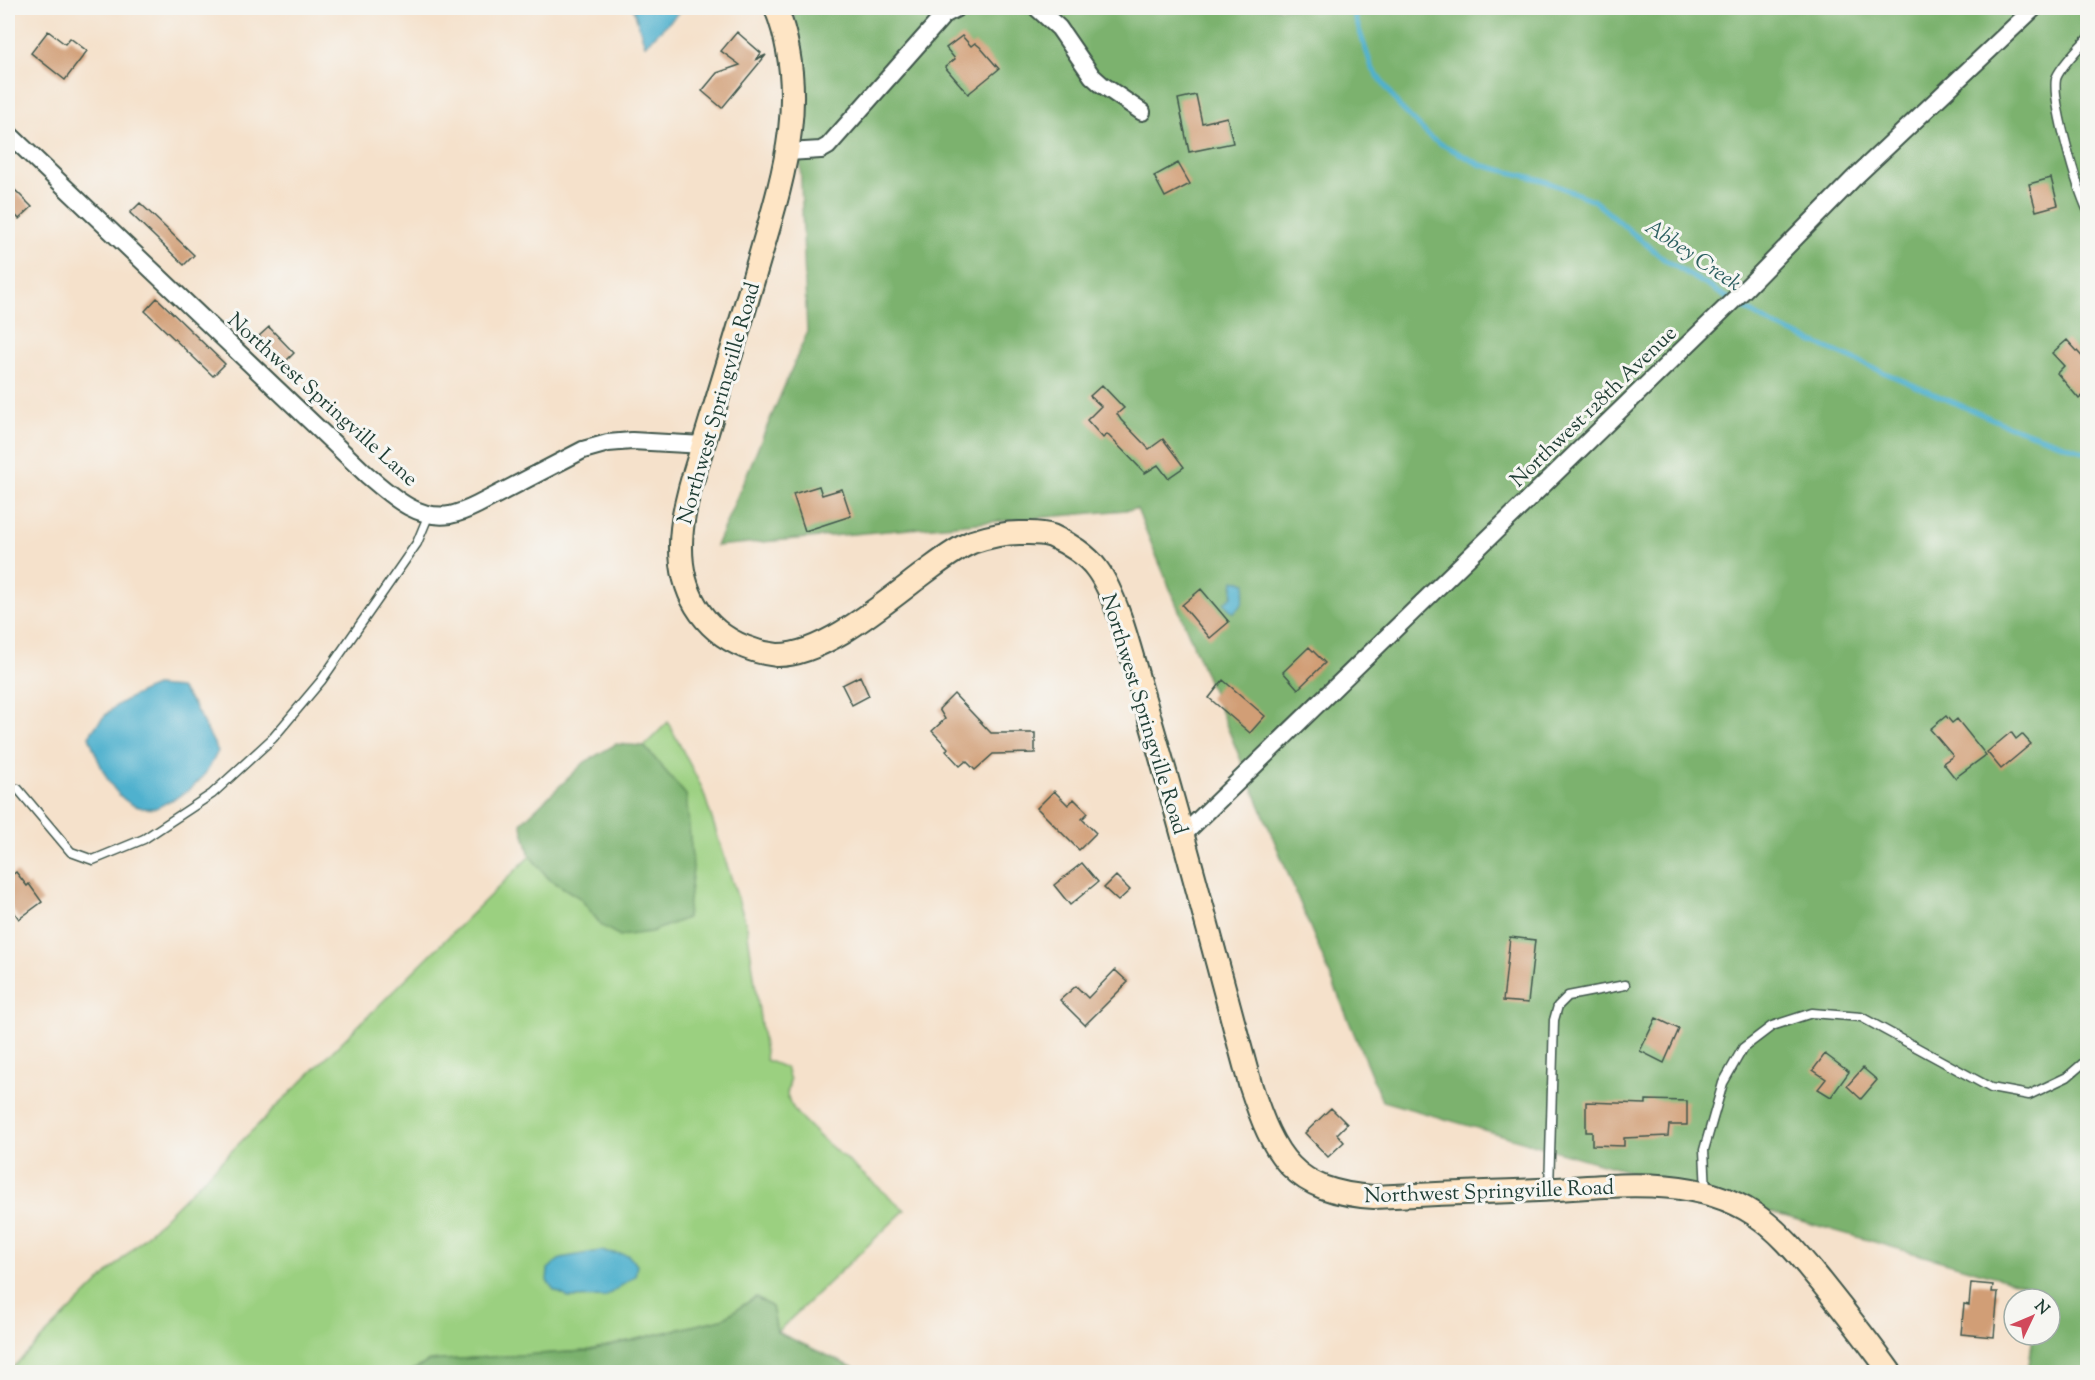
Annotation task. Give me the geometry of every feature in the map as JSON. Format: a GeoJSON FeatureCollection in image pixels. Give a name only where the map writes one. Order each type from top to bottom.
{"type":"FeatureCollection","features":[{"type":"Feature","properties":{"kind":"street","name":"Northwest Springville Road"},"geometry":{"type":"LineString","coordinates":[[776,8],[788,48],[793,82],[792,129],[788,152],[764,243],[685,510],[681,534],[681,558],[686,585],[698,609],[713,628],[732,642],[755,651],[778,655],[803,651],[846,630],[942,559],[970,543],[1007,533],[1042,532],[1077,550],[1098,570],[1116,609],[1257,1107],[1278,1152],[1293,1169],[1310,1182],[1325,1189],[1347,1195],[1374,1197],[1649,1186],[1706,1192],[1730,1200],[1756,1215],[1780,1236],[1849,1317],[1890,1372]]}},
{"type":"Feature","properties":{"kind":"street"},"geometry":{"type":"LineString","coordinates":[[788,152],[821,150],[828,146],[944,15],[956,8]]}},
{"type":"Feature","properties":{"kind":"street"},"geometry":{"type":"LineString","coordinates":[[1036,8],[1059,28],[1096,80],[1142,112]]}},
{"type":"Feature","properties":{"kind":"street","name":"Northwest 128th Avenue"},"geometry":{"type":"LineString","coordinates":[[1182,836],[1702,332],[1854,178],[2034,8]]}},
{"type":"Feature","properties":{"kind":"street","name":"Northwest Springville Lane"},"geometry":{"type":"LineString","coordinates":[[8,133],[367,475],[415,511],[450,515],[470,508],[566,457],[608,443],[632,441],[704,445]]}},
{"type":"Feature","properties":{"kind":"lane"},"geometry":{"type":"LineString","coordinates":[[2088,38],[2056,77],[2056,96],[2069,152],[2082,199],[2088,211]]}},
{"type":"Feature","properties":{"kind":"lane"},"geometry":{"type":"LineString","coordinates":[[18,789],[71,852],[93,860],[144,839],[212,794],[273,738],[321,681],[417,543],[429,514]]}},
{"type":"Feature","properties":{"kind":"lane"},"geometry":{"type":"LineString","coordinates":[[1549,1189],[1554,1020],[1558,1006],[1568,996],[1624,985]]}},
{"type":"Feature","properties":{"kind":"lane"},"geometry":{"type":"LineString","coordinates":[[1706,1192],[1704,1150],[1723,1083],[1743,1048],[1772,1026],[1812,1013],[1860,1017],[1991,1088],[2029,1095],[2067,1077],[2088,1059]]}},
{"type":"Feature","properties":{"kind":"green space"},"geometry":{"type":"Polygon","coordinates":[[[794,8],[2087,8],[2087,1372],[2028,1372],[2031,1347],[2062,1347],[2062,1287],[2032,1287],[1382,1101],[1137,509],[716,546],[807,333],[794,8]]]}},
{"type":"Feature","properties":{"kind":"green space"},"geometry":{"type":"Polygon","coordinates":[[[668,722],[702,788],[747,927],[766,1060],[786,1068],[790,1080],[787,1094],[797,1114],[821,1138],[905,1210],[777,1332],[772,1307],[756,1297],[722,1319],[586,1351],[429,1361],[410,1372],[232,1372],[196,1367],[187,1372],[8,1372],[530,856],[549,879],[580,898],[602,926],[686,795],[644,746],[668,722]]]}},
{"type":"Feature","properties":{"kind":"green space"},"geometry":{"type":"Polygon","coordinates":[[[616,744],[644,746],[686,795],[693,868],[687,918],[651,932],[620,936],[602,926],[580,898],[549,879],[530,856],[521,823],[585,762],[616,744]]]}},
{"type":"Feature","properties":{"kind":"green space"},"geometry":{"type":"Polygon","coordinates":[[[756,1297],[772,1307],[777,1332],[863,1372],[410,1372],[429,1361],[586,1351],[722,1319],[756,1297]]]}},
{"type":"Feature","properties":{"kind":"water"},"geometry":{"type":"Polygon","coordinates":[[[633,8],[684,8],[645,45],[633,8]]]}},
{"type":"Feature","properties":{"kind":"water"},"geometry":{"type":"Polygon","coordinates":[[[1234,580],[1246,583],[1242,604],[1233,613],[1224,603],[1232,596],[1234,580]]]}},
{"type":"Feature","properties":{"kind":"water"},"geometry":{"type":"Polygon","coordinates":[[[155,686],[180,688],[193,704],[218,751],[205,774],[188,790],[155,808],[141,808],[130,803],[111,785],[89,736],[110,711],[155,686]]]}},
{"type":"Feature","properties":{"kind":"water"},"geometry":{"type":"Polygon","coordinates":[[[600,1251],[628,1255],[637,1265],[635,1276],[605,1297],[569,1298],[554,1290],[547,1281],[548,1269],[561,1258],[600,1251]]]}},
{"type":"Feature","properties":{"kind":"building"},"geometry":{"type":"Polygon","coordinates":[[[48,31],[65,44],[70,38],[87,51],[65,80],[31,53],[48,31]]]}},
{"type":"Feature","properties":{"kind":"building"},"geometry":{"type":"Polygon","coordinates":[[[737,32],[761,53],[757,59],[766,55],[722,108],[702,91],[717,73],[740,65],[721,51],[737,32]]]}},
{"type":"Feature","properties":{"kind":"building"},"geometry":{"type":"Polygon","coordinates":[[[962,36],[971,46],[975,43],[980,47],[999,69],[968,94],[945,67],[955,59],[946,48],[962,36]]]}},
{"type":"Feature","properties":{"kind":"building"},"geometry":{"type":"Polygon","coordinates":[[[1196,95],[1202,123],[1227,117],[1233,143],[1189,152],[1178,99],[1196,95]]]}},
{"type":"Feature","properties":{"kind":"building"},"geometry":{"type":"Polygon","coordinates":[[[1178,163],[1190,184],[1165,197],[1154,176],[1178,163]]]}},
{"type":"Feature","properties":{"kind":"building"},"geometry":{"type":"Polygon","coordinates":[[[2051,178],[2058,205],[2036,211],[2029,184],[2051,178]]]}},
{"type":"Feature","properties":{"kind":"building"},"geometry":{"type":"Polygon","coordinates":[[[15,190],[32,207],[19,219],[8,207],[8,197],[15,190]]]}},
{"type":"Feature","properties":{"kind":"building"},"geometry":{"type":"Polygon","coordinates":[[[140,203],[194,255],[184,265],[130,213],[140,203]]]}},
{"type":"Feature","properties":{"kind":"building"},"geometry":{"type":"Polygon","coordinates":[[[157,298],[225,364],[213,376],[145,311],[157,298]]]}},
{"type":"Feature","properties":{"kind":"building"},"geometry":{"type":"Polygon","coordinates":[[[269,327],[294,353],[284,363],[259,336],[269,327]]]}},
{"type":"Feature","properties":{"kind":"building"},"geometry":{"type":"Polygon","coordinates":[[[2067,340],[2088,363],[2088,391],[2079,399],[2057,373],[2064,366],[2052,353],[2067,340]]]}},
{"type":"Feature","properties":{"kind":"building"},"geometry":{"type":"Polygon","coordinates":[[[1102,385],[1124,408],[1117,414],[1121,420],[1149,449],[1163,439],[1184,467],[1168,478],[1158,465],[1145,473],[1107,434],[1103,438],[1087,420],[1101,406],[1090,396],[1102,385]]]}},
{"type":"Feature","properties":{"kind":"building"},"geometry":{"type":"Polygon","coordinates":[[[819,486],[822,495],[842,489],[851,516],[805,531],[793,494],[819,486]]]}},
{"type":"Feature","properties":{"kind":"building"},"geometry":{"type":"Polygon","coordinates":[[[1201,589],[1229,622],[1210,638],[1182,605],[1201,589]]]}},
{"type":"Feature","properties":{"kind":"building"},"geometry":{"type":"Polygon","coordinates":[[[1309,647],[1325,663],[1298,689],[1283,672],[1309,647]]]}},
{"type":"Feature","properties":{"kind":"building"},"geometry":{"type":"Polygon","coordinates":[[[860,676],[869,696],[852,705],[842,685],[860,676]]]}},
{"type":"Feature","properties":{"kind":"building"},"geometry":{"type":"Polygon","coordinates":[[[1223,680],[1265,716],[1250,733],[1209,698],[1223,680]]]}},
{"type":"Feature","properties":{"kind":"building"},"geometry":{"type":"Polygon","coordinates":[[[954,694],[991,733],[1035,733],[1035,753],[993,754],[975,770],[966,761],[960,766],[946,751],[948,748],[932,731],[945,719],[939,709],[954,694]]]}},
{"type":"Feature","properties":{"kind":"building"},"geometry":{"type":"Polygon","coordinates":[[[1946,716],[1952,723],[1957,719],[1986,755],[1955,778],[1943,763],[1953,756],[1930,729],[1946,716]]]}},
{"type":"Feature","properties":{"kind":"building"},"geometry":{"type":"Polygon","coordinates":[[[2011,732],[2016,739],[2022,734],[2031,744],[2001,769],[1987,752],[2011,732]]]}},
{"type":"Feature","properties":{"kind":"building"},"geometry":{"type":"Polygon","coordinates":[[[1054,791],[1068,805],[1074,799],[1088,813],[1082,819],[1096,833],[1079,850],[1037,808],[1054,791]]]}},
{"type":"Feature","properties":{"kind":"building"},"geometry":{"type":"Polygon","coordinates":[[[1082,863],[1098,882],[1070,905],[1054,885],[1082,863]]]}},
{"type":"Feature","properties":{"kind":"building"},"geometry":{"type":"Polygon","coordinates":[[[16,872],[27,886],[29,884],[42,902],[19,919],[8,903],[8,878],[16,872]]]}},
{"type":"Feature","properties":{"kind":"building"},"geometry":{"type":"Polygon","coordinates":[[[1116,876],[1130,890],[1118,901],[1104,888],[1116,876]]]}},
{"type":"Feature","properties":{"kind":"building"},"geometry":{"type":"Polygon","coordinates":[[[1510,937],[1535,940],[1528,1003],[1503,1001],[1510,937]]]}},
{"type":"Feature","properties":{"kind":"building"},"geometry":{"type":"Polygon","coordinates":[[[1115,970],[1128,982],[1085,1025],[1060,1000],[1076,986],[1088,998],[1115,970]]]}},
{"type":"Feature","properties":{"kind":"building"},"geometry":{"type":"Polygon","coordinates":[[[1656,1018],[1679,1029],[1664,1063],[1640,1051],[1656,1018]]]}},
{"type":"Feature","properties":{"kind":"building"},"geometry":{"type":"Polygon","coordinates":[[[1825,1054],[1849,1072],[1831,1097],[1818,1089],[1826,1079],[1813,1070],[1825,1054]]]}},
{"type":"Feature","properties":{"kind":"building"},"geometry":{"type":"Polygon","coordinates":[[[1863,1068],[1877,1080],[1861,1099],[1847,1086],[1863,1068]]]}},
{"type":"Feature","properties":{"kind":"building"},"geometry":{"type":"Polygon","coordinates":[[[1646,1100],[1687,1101],[1687,1125],[1669,1125],[1668,1136],[1624,1138],[1624,1146],[1592,1145],[1592,1132],[1586,1132],[1586,1102],[1646,1104],[1646,1100]]]}},
{"type":"Feature","properties":{"kind":"building"},"geometry":{"type":"Polygon","coordinates":[[[1331,1108],[1347,1124],[1337,1134],[1344,1142],[1328,1157],[1305,1133],[1331,1108]]]}},
{"type":"Feature","properties":{"kind":"building"},"geometry":{"type":"Polygon","coordinates":[[[1971,1283],[1993,1285],[1992,1292],[1998,1292],[1994,1337],[1961,1334],[1964,1304],[1969,1305],[1971,1283]]]}},
{"type":"Feature","properties":{"kind":"waterway","name":"Abbey Creek"},"geometry":{"type":"LineString","coordinates":[[1352,8],[1372,68],[1400,107],[1432,139],[1481,165],[1542,180],[1593,200],[1665,260],[1769,323],[2004,424],[2088,453]]}}]}
